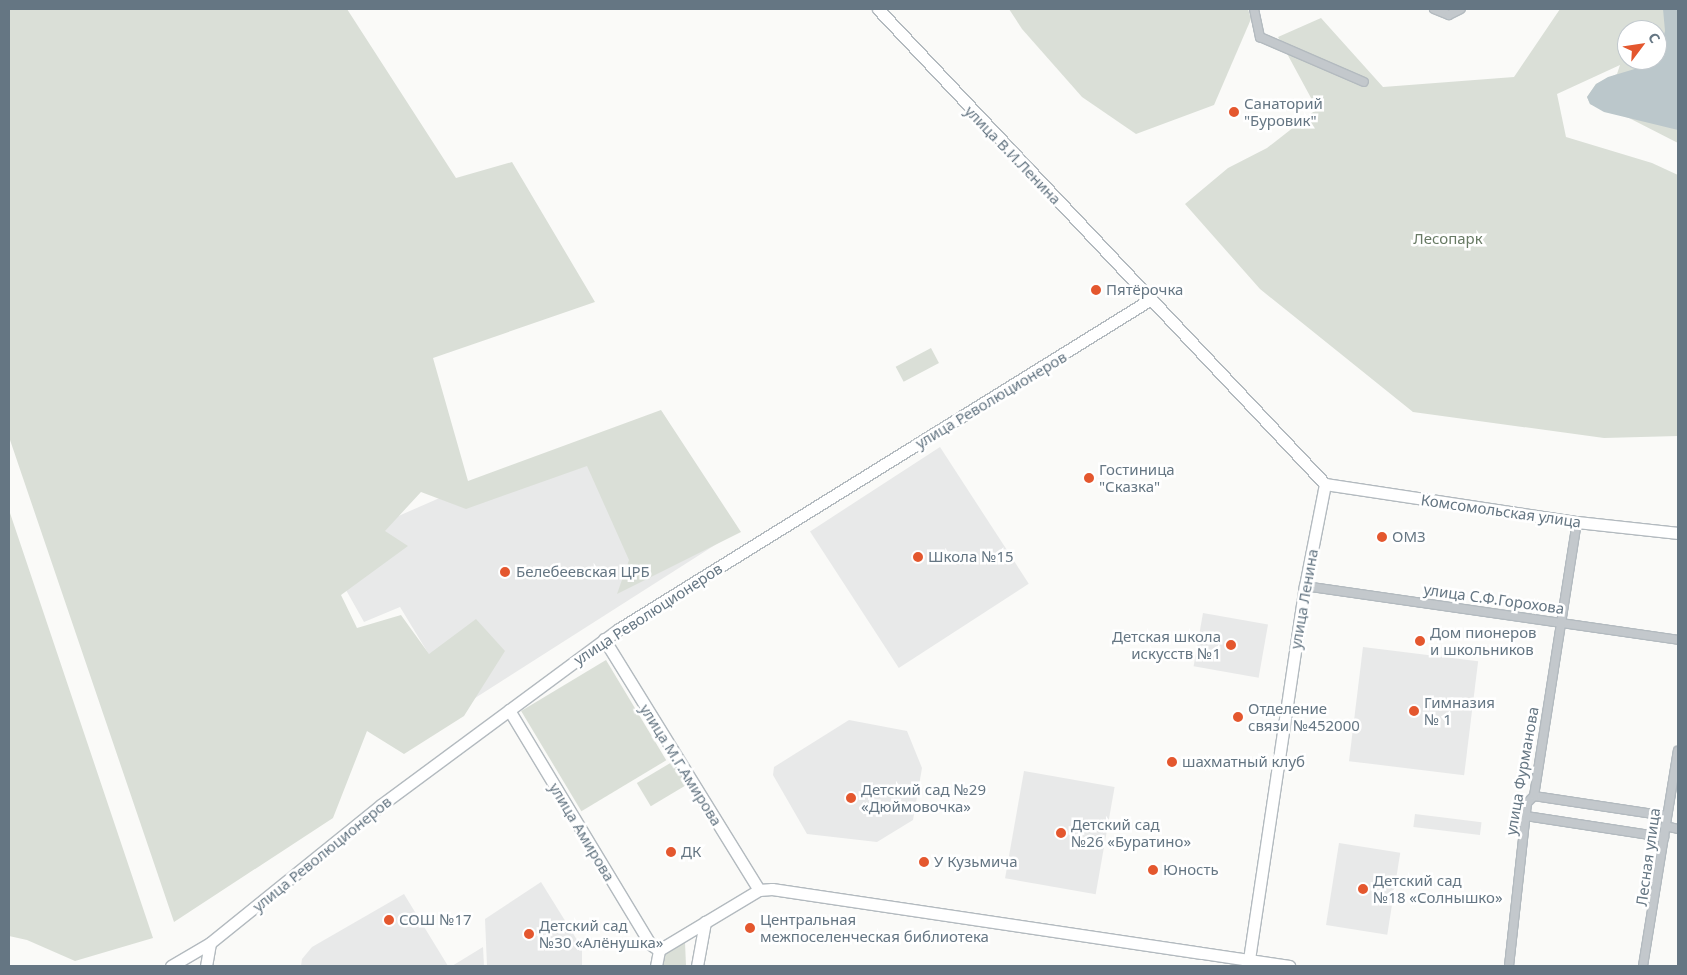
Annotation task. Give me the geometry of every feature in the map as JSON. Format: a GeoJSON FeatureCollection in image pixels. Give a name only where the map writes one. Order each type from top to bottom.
{"type":"FeatureCollection","features":[{"type":"Feature","properties":{"kind":"main road","name":"улица В.И.Ленина"},"geometry":{"type":"LineString","coordinates":[[878,9],[1151,299]]}},
{"type":"Feature","properties":{"kind":"main road"},"geometry":{"type":"LineString","coordinates":[[1151,299],[1325,484]]}},
{"type":"Feature","properties":{"kind":"main road","name":"улица Революционеров"},"geometry":{"type":"LineString","coordinates":[[170,966],[210,943],[381,806],[604,639],[1151,299]]}},
{"type":"Feature","properties":{"kind":"main road","name":"Комсомольская улица"},"geometry":{"type":"LineString","coordinates":[[1325,484],[1577,522],[1678,533]]}},
{"type":"Feature","properties":{"kind":"main road","name":"улица Ленина"},"geometry":{"type":"LineString","coordinates":[[1248,963],[1305,586],[1325,484]]}},
{"type":"Feature","properties":{"kind":"main road","name":"улица М.Г.Амирова"},"geometry":{"type":"LineString","coordinates":[[604,639],[759,890]]}},
{"type":"Feature","properties":{"kind":"main road","name":"улица Амирова"},"geometry":{"type":"LineString","coordinates":[[510,710],[650,944],[659,950]]}},
{"type":"Feature","properties":{"kind":"main road"},"geometry":{"type":"LineString","coordinates":[[656,966],[659,950],[759,890],[772,889],[1248,963],[1285,966]]}},
{"type":"Feature","properties":{"kind":"main road"},"geometry":{"type":"LineString","coordinates":[[697,966],[705,922]]}},
{"type":"Feature","properties":{"kind":"main road"},"geometry":{"type":"LineString","coordinates":[[206,966],[210,943]]}},
{"type":"Feature","properties":{"kind":"street"},"geometry":{"type":"LineString","coordinates":[[1254,9],[1260,38],[1364,82]]}},
{"type":"Feature","properties":{"kind":"street"},"geometry":{"type":"LineString","coordinates":[[1434,9],[1449,15],[1461,9]]}},
{"type":"Feature","properties":{"kind":"street","name":"улица Фурманова"},"geometry":{"type":"LineString","coordinates":[[1509,966],[1527,803],[1534,796],[1577,522]]}},
{"type":"Feature","properties":{"kind":"street","name":"улица С.Ф.Горохова"},"geometry":{"type":"LineString","coordinates":[[1305,586],[1678,640]]}},
{"type":"Feature","properties":{"kind":"street","name":"Лесная улица"},"geometry":{"type":"LineString","coordinates":[[1643,966],[1678,751]]}},
{"type":"Feature","properties":{"kind":"street"},"geometry":{"type":"LineString","coordinates":[[1534,796],[1667,816]]}},
{"type":"Feature","properties":{"kind":"street"},"geometry":{"type":"LineString","coordinates":[[1526,816],[1664,837]]}},
{"type":"Feature","properties":{"kind":"street"},"geometry":{"type":"LineString","coordinates":[[1665,826],[1678,829]]}},
{"type":"Feature","properties":{"kind":"shaded area"},"geometry":{"type":"Polygon","coordinates":[[[1663,9],[1678,9],[1678,130],[1604,112],[1590,104],[1587,97],[1596,84],[1608,77],[1631,70],[1667,70],[1667,20],[1664,20],[1663,9]]]}},
{"type":"Feature","properties":{"kind":"shaded area","name":"Белебеевская ЦРБ"},"geometry":{"type":"Polygon","coordinates":[[[662,412],[737,531],[461,707],[400,607],[364,622],[323,549],[451,493],[662,412]]]}},
{"type":"Feature","properties":{"kind":"shaded area","name":"Школа №15"},"geometry":{"type":"Polygon","coordinates":[[[940,447],[1029,584],[899,668],[810,531],[940,447]]]}},
{"type":"Feature","properties":{"kind":"shaded area","name":"Детская школа искусств №1"},"geometry":{"type":"Polygon","coordinates":[[[1203,613],[1268,624],[1259,678],[1194,666],[1203,613]]]}},
{"type":"Feature","properties":{"kind":"shaded area","name":"Гимназия № 1"},"geometry":{"type":"Polygon","coordinates":[[[1363,647],[1478,661],[1464,775],[1349,761],[1363,647]]]}},
{"type":"Feature","properties":{"kind":"shaded area","name":"Детский сад №29 «Дюймовочка»"},"geometry":{"type":"Polygon","coordinates":[[[849,720],[907,731],[922,768],[913,820],[877,842],[807,834],[773,775],[774,767],[849,720]]]}},
{"type":"Feature","properties":{"kind":"shaded area","name":"Детский сад №26 «Буратино»"},"geometry":{"type":"Polygon","coordinates":[[[1024,771],[1115,787],[1096,894],[1005,878],[1024,771]]]}},
{"type":"Feature","properties":{"kind":"shaded area"},"geometry":{"type":"Polygon","coordinates":[[[1415,814],[1482,822],[1480,835],[1413,827],[1415,814]]]}},
{"type":"Feature","properties":{"kind":"shaded area","name":"Детский сад №18 «Солнышко»"},"geometry":{"type":"Polygon","coordinates":[[[1339,843],[1400,853],[1387,935],[1326,925],[1339,843]]]}},
{"type":"Feature","properties":{"kind":"shaded area","name":"Детский сад №30 «Алёнушка»"},"geometry":{"type":"Polygon","coordinates":[[[541,882],[582,948],[582,966],[487,966],[485,919],[541,882]]]}},
{"type":"Feature","properties":{"kind":"shaded area","name":"СОШ №17"},"geometry":{"type":"Polygon","coordinates":[[[404,894],[448,966],[301,966],[302,959],[312,947],[404,894]]]}},
{"type":"Feature","properties":{"kind":"shaded area","name":"СОШ №17"},"geometry":{"type":"Polygon","coordinates":[[[483,947],[484,966],[452,966],[483,947]]]}},
{"type":"Feature","properties":{"kind":"green space"},"geometry":{"type":"Polygon","coordinates":[[[9,9],[347,9],[456,178],[512,162],[595,302],[433,358],[468,481],[661,410],[741,532],[617,594],[629,560],[587,466],[466,509],[421,492],[385,531],[408,546],[341,595],[357,628],[401,615],[429,654],[476,619],[505,651],[464,716],[404,754],[367,731],[333,818],[174,922],[9,437],[9,9]]]}},
{"type":"Feature","properties":{"kind":"green space"},"geometry":{"type":"Polygon","coordinates":[[[1009,9],[1248,9],[1251,19],[1214,105],[1136,134],[1082,97],[1022,29],[1009,9]]]}},
{"type":"Feature","properties":{"kind":"green space","name":"Лесопарк"},"geometry":{"type":"Polygon","coordinates":[[[1560,9],[1678,9],[1678,143],[1629,118],[1590,104],[1587,97],[1596,84],[1617,74],[1618,70],[1667,70],[1667,20],[1617,20],[1617,66],[1557,94],[1566,137],[1652,163],[1678,175],[1678,436],[1604,438],[1413,412],[1260,289],[1185,204],[1228,168],[1267,148],[1317,109],[1278,37],[1321,18],[1383,87],[1514,77],[1560,9]]]}},
{"type":"Feature","properties":{"kind":"green space"},"geometry":{"type":"Polygon","coordinates":[[[931,348],[939,363],[904,382],[896,367],[931,348]]]}},
{"type":"Feature","properties":{"kind":"green space"},"geometry":{"type":"Polygon","coordinates":[[[9,510],[153,938],[75,961],[27,940],[9,936],[9,510]]]}},
{"type":"Feature","properties":{"kind":"green space"},"geometry":{"type":"Polygon","coordinates":[[[606,660],[666,760],[581,811],[521,711],[606,660]]]}},
{"type":"Feature","properties":{"kind":"green space"},"geometry":{"type":"Polygon","coordinates":[[[672,762],[686,785],[651,806],[637,783],[672,762]]]}},
{"type":"Feature","properties":{"kind":"green space"},"geometry":{"type":"Polygon","coordinates":[[[674,940],[685,942],[686,966],[661,966],[663,950],[674,940]]]}},
{"type":"Feature","properties":{"kind":"place","name":"Санаторий \"Буровик\""},"geometry":{"type":"Point","coordinates":[1234,112]}},
{"type":"Feature","properties":{"kind":"place","name":"Пятёрочка"},"geometry":{"type":"Point","coordinates":[1096,290]}},
{"type":"Feature","properties":{"kind":"place","name":"Гостиница \"Сказка\""},"geometry":{"type":"Point","coordinates":[1089,478]}},
{"type":"Feature","properties":{"kind":"place","name":"ОМЗ"},"geometry":{"type":"Point","coordinates":[1382,537]}},
{"type":"Feature","properties":{"kind":"place","name":"Школа №15"},"geometry":{"type":"Point","coordinates":[918,557]}},
{"type":"Feature","properties":{"kind":"place","name":"Белебеевская ЦРБ"},"geometry":{"type":"Point","coordinates":[505,572]}},
{"type":"Feature","properties":{"kind":"place","name":"Дом пионеров и школьников"},"geometry":{"type":"Point","coordinates":[1420,641]}},
{"type":"Feature","properties":{"kind":"place","name":"Детская школа искусств №1"},"geometry":{"type":"Point","coordinates":[1231,645]}},
{"type":"Feature","properties":{"kind":"place","name":"Гимназия № 1"},"geometry":{"type":"Point","coordinates":[1414,711]}},
{"type":"Feature","properties":{"kind":"place","name":"Отделение связи №452000"},"geometry":{"type":"Point","coordinates":[1238,717]}},
{"type":"Feature","properties":{"kind":"place","name":"шахматный клуб"},"geometry":{"type":"Point","coordinates":[1172,762]}},
{"type":"Feature","properties":{"kind":"place","name":"Детский сад №29 «Дюймовочка»"},"geometry":{"type":"Point","coordinates":[851,798]}},
{"type":"Feature","properties":{"kind":"place","name":"Детский сад №26 «Буратино»"},"geometry":{"type":"Point","coordinates":[1061,833]}},
{"type":"Feature","properties":{"kind":"place","name":"ДК"},"geometry":{"type":"Point","coordinates":[671,852]}},
{"type":"Feature","properties":{"kind":"place","name":"У Кузьмича"},"geometry":{"type":"Point","coordinates":[924,862]}},
{"type":"Feature","properties":{"kind":"place","name":"Юность"},"geometry":{"type":"Point","coordinates":[1153,870]}},
{"type":"Feature","properties":{"kind":"place","name":"Детский сад №18 «Солнышко»"},"geometry":{"type":"Point","coordinates":[1363,889]}},
{"type":"Feature","properties":{"kind":"place","name":"СОШ №17"},"geometry":{"type":"Point","coordinates":[389,920]}},
{"type":"Feature","properties":{"kind":"place","name":"Центральная межпоселенческая библиотека"},"geometry":{"type":"Point","coordinates":[750,928]}},
{"type":"Feature","properties":{"kind":"place","name":"Детский сад №30 «Алёнушка»"},"geometry":{"type":"Point","coordinates":[529,934]}}]}
